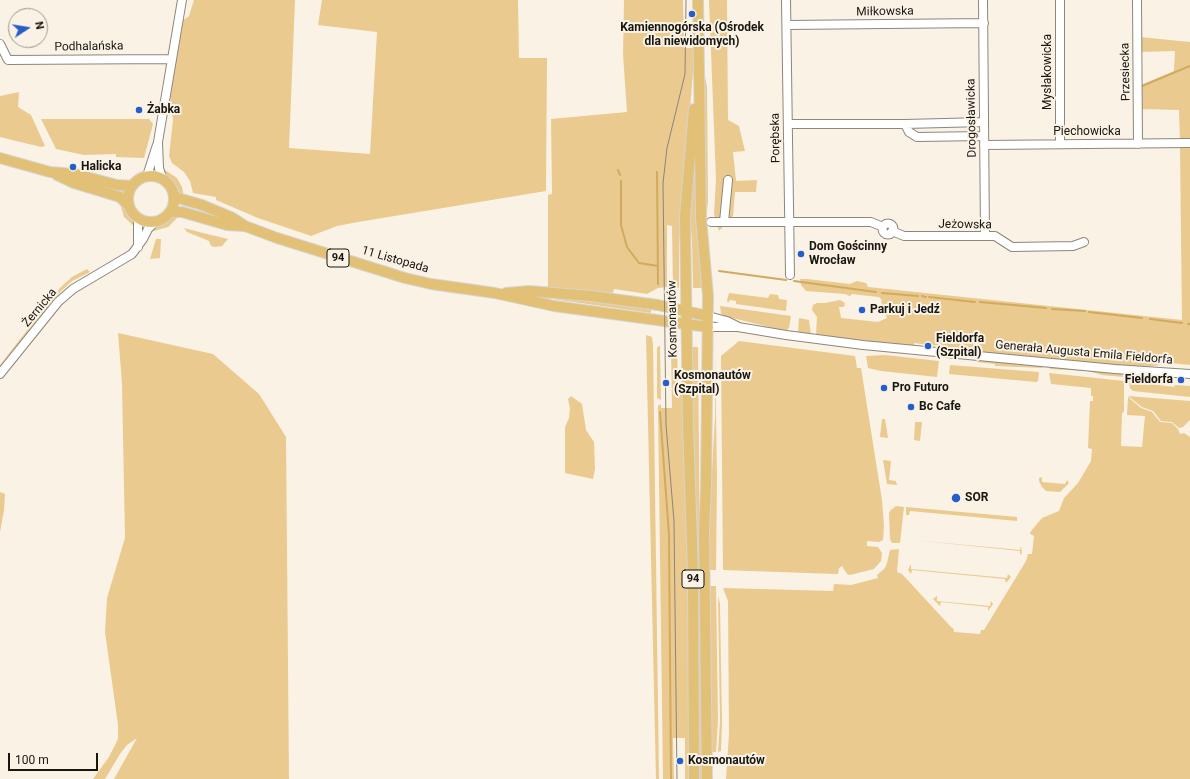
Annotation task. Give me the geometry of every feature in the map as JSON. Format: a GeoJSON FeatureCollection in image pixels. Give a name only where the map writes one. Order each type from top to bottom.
{"type":"FeatureCollection","features":[{"type":"Feature","properties":{"kind":"main road","name":"Kosmonautów"},"geometry":{"type":"LineString","coordinates":[[698,0],[701,218],[707,281],[708,316],[704,531],[707,779]]}},
{"type":"Feature","properties":{"kind":"main road","name":"Kosmonautów"},"geometry":{"type":"LineString","coordinates":[[694,779],[693,573],[686,325],[686,194],[698,76]]}},
{"type":"Feature","properties":{"kind":"main road"},"geometry":{"type":"LineString","coordinates":[[0,158],[50,172],[74,183],[120,197],[138,218],[148,222],[155,222],[166,217],[170,212],[174,204],[174,195],[170,185],[162,178],[147,176],[136,182],[132,186],[128,198],[130,207]]}},
{"type":"Feature","properties":{"kind":"main road"},"geometry":{"type":"LineString","coordinates":[[50,172],[75,174],[117,185],[132,186]]}},
{"type":"Feature","properties":{"kind":"main road","name":"11 Listopada"},"geometry":{"type":"LineString","coordinates":[[174,195],[183,200],[202,205],[231,217],[245,226],[276,238],[405,278],[432,284],[495,293],[554,306],[708,327]]}},
{"type":"Feature","properties":{"kind":"main road","name":"11 Listopada"},"geometry":{"type":"LineString","coordinates":[[170,212],[182,212],[228,225],[245,226]]}},
{"type":"Feature","properties":{"kind":"main road","name":"11 Listopada"},"geometry":{"type":"LineString","coordinates":[[495,293],[529,291],[591,296],[686,311],[708,316]]}},
{"type":"Feature","properties":{"kind":"street"},"geometry":{"type":"LineString","coordinates":[[147,176],[158,142],[182,0]]}},
{"type":"Feature","properties":{"kind":"street","name":"Porębska"},"geometry":{"type":"LineString","coordinates":[[786,0],[790,275]]}},
{"type":"Feature","properties":{"kind":"street","name":"Drogosławicka"},"geometry":{"type":"LineString","coordinates":[[983,0],[985,235]]}},
{"type":"Feature","properties":{"kind":"street","name":"Mysłakowicka"},"geometry":{"type":"LineString","coordinates":[[1060,0],[1060,144]]}},
{"type":"Feature","properties":{"kind":"street","name":"Przesiecka"},"geometry":{"type":"LineString","coordinates":[[1137,0],[1138,144]]}},
{"type":"Feature","properties":{"kind":"street","name":"Miłkowska"},"geometry":{"type":"LineString","coordinates":[[787,25],[984,23]]}},
{"type":"Feature","properties":{"kind":"street","name":"Podhalańska"},"geometry":{"type":"LineString","coordinates":[[0,44],[8,60],[171,59]]}},
{"type":"Feature","properties":{"kind":"street"},"geometry":{"type":"LineString","coordinates":[[788,124],[984,122]]}},
{"type":"Feature","properties":{"kind":"street"},"geometry":{"type":"LineString","coordinates":[[905,124],[909,132],[917,137],[984,136]]}},
{"type":"Feature","properties":{"kind":"street"},"geometry":{"type":"LineString","coordinates":[[158,142],[159,168],[162,178]]}},
{"type":"Feature","properties":{"kind":"street","name":"Piechowicka"},"geometry":{"type":"LineString","coordinates":[[984,145],[1190,144]]}},
{"type":"Feature","properties":{"kind":"street"},"geometry":{"type":"LineString","coordinates":[[724,222],[728,180]]}},
{"type":"Feature","properties":{"kind":"street"},"geometry":{"type":"LineString","coordinates":[[138,218],[138,247]]}},
{"type":"Feature","properties":{"kind":"street"},"geometry":{"type":"LineString","coordinates":[[138,247],[148,228],[155,222]]}},
{"type":"Feature","properties":{"kind":"street","name":"Jeżowska"},"geometry":{"type":"LineString","coordinates":[[711,222],[871,222],[883,227],[882,230],[885,234],[890,234],[892,231],[904,236],[995,236],[1012,247],[1073,246],[1084,242]]}},
{"type":"Feature","properties":{"kind":"street","name":"Żernicka"},"geometry":{"type":"LineString","coordinates":[[0,374],[47,314],[66,294],[129,257],[138,247]]}},
{"type":"Feature","properties":{"kind":"street","name":"Generała Augusta Emila Fieldorfa"},"geometry":{"type":"LineString","coordinates":[[708,316],[727,321],[738,327]]}},
{"type":"Feature","properties":{"kind":"street","name":"Generała Augusta Emila Fieldorfa"},"geometry":{"type":"LineString","coordinates":[[708,327],[738,327],[792,336],[863,345],[1108,368],[1190,374]]}},
{"type":"Feature","properties":{"kind":"shaded area"},"geometry":{"type":"Polygon","coordinates":[[[194,0],[295,0],[289,148],[370,154],[377,32],[318,25],[322,0],[518,0],[519,58],[547,58],[546,191],[337,226],[311,236],[258,218],[216,200],[216,197],[193,193],[190,181],[184,172],[172,163],[169,156],[173,120],[170,96],[182,21],[189,16],[194,0]]]}},
{"type":"Feature","properties":{"kind":"shaded area"},"geometry":{"type":"Polygon","coordinates":[[[624,0],[683,0],[684,48],[695,48],[679,243],[679,288],[673,287],[672,226],[667,225],[667,287],[658,288],[647,294],[614,289],[613,293],[608,293],[548,289],[548,195],[552,194],[551,119],[627,112],[623,54],[624,0]]]}},
{"type":"Feature","properties":{"kind":"shaded area"},"geometry":{"type":"Polygon","coordinates":[[[709,0],[727,0],[728,120],[739,126],[745,151],[733,152],[736,181],[757,180],[756,192],[735,192],[733,216],[719,231],[714,214],[716,180],[709,0]]]}},
{"type":"Feature","properties":{"kind":"shaded area"},"geometry":{"type":"Polygon","coordinates":[[[1140,37],[1190,42],[1190,141],[1180,141],[1179,110],[1141,109],[1141,85],[1174,71],[1175,51],[1140,52],[1140,37]]]}},
{"type":"Feature","properties":{"kind":"shaded area"},"geometry":{"type":"Polygon","coordinates":[[[704,72],[707,87],[708,202],[706,220],[708,237],[705,228],[704,72]]]}},
{"type":"Feature","properties":{"kind":"shaded area"},"geometry":{"type":"Polygon","coordinates":[[[19,92],[18,107],[31,115],[45,146],[41,147],[0,137],[0,96],[19,92]]]}},
{"type":"Feature","properties":{"kind":"shaded area"},"geometry":{"type":"Polygon","coordinates":[[[41,119],[149,119],[153,124],[144,158],[116,157],[116,154],[84,155],[56,149],[41,119]]]}},
{"type":"Feature","properties":{"kind":"shaded area"},"geometry":{"type":"Polygon","coordinates":[[[694,138],[703,288],[693,288],[692,240],[689,211],[694,138]]]}},
{"type":"Feature","properties":{"kind":"shaded area"},"geometry":{"type":"Polygon","coordinates":[[[1180,147],[1190,147],[1190,365],[1161,362],[1160,365],[1146,367],[1144,365],[1144,367],[1121,366],[950,349],[949,347],[914,343],[914,346],[816,335],[817,317],[812,310],[813,305],[817,303],[840,300],[845,303],[844,307],[839,307],[841,318],[878,322],[887,318],[881,301],[882,300],[879,297],[852,294],[850,296],[845,294],[806,291],[801,285],[800,279],[850,284],[857,281],[866,283],[868,287],[1182,320],[1180,147]]]}},
{"type":"Feature","properties":{"kind":"shaded area"},"geometry":{"type":"Polygon","coordinates":[[[162,168],[177,178],[182,187],[184,197],[179,193],[172,180],[164,174],[162,168]]]}},
{"type":"Feature","properties":{"kind":"shaded area"},"geometry":{"type":"Polygon","coordinates":[[[119,200],[135,222],[136,228],[124,217],[119,200]]]}},
{"type":"Feature","properties":{"kind":"shaded area"},"geometry":{"type":"Polygon","coordinates":[[[179,216],[168,227],[150,232],[174,217],[179,216]]]}},
{"type":"Feature","properties":{"kind":"shaded area"},"geometry":{"type":"Polygon","coordinates":[[[184,228],[228,239],[222,246],[214,247],[211,246],[209,241],[187,232],[184,228]]]}},
{"type":"Feature","properties":{"kind":"shaded area"},"geometry":{"type":"Polygon","coordinates":[[[156,239],[161,239],[160,258],[150,259],[156,239]]]}},
{"type":"Feature","properties":{"kind":"shaded area"},"geometry":{"type":"Polygon","coordinates":[[[87,269],[90,272],[72,281],[61,291],[0,368],[0,365],[60,288],[72,277],[87,269]]]}},
{"type":"Feature","properties":{"kind":"shaded area"},"geometry":{"type":"Polygon","coordinates":[[[729,293],[768,298],[770,294],[778,295],[779,299],[787,300],[786,311],[736,304],[736,301],[730,300],[728,303],[727,300],[729,293]]]}},
{"type":"Feature","properties":{"kind":"shaded area"},"geometry":{"type":"Polygon","coordinates":[[[531,296],[580,299],[651,308],[651,313],[531,296]]]}},
{"type":"Feature","properties":{"kind":"shaded area"},"geometry":{"type":"Polygon","coordinates":[[[720,306],[791,316],[789,328],[786,331],[724,316],[721,313],[720,306]]]}},
{"type":"Feature","properties":{"kind":"shaded area"},"geometry":{"type":"Polygon","coordinates":[[[799,318],[809,320],[811,335],[798,332],[799,318]]]}},
{"type":"Feature","properties":{"kind":"shaded area"},"geometry":{"type":"Polygon","coordinates":[[[118,333],[213,354],[259,394],[286,437],[289,779],[114,779],[137,738],[127,745],[105,779],[93,779],[109,757],[118,739],[118,725],[105,632],[107,598],[125,538],[122,383],[118,333]]]}},
{"type":"Feature","properties":{"kind":"shaded area"},"geometry":{"type":"Polygon","coordinates":[[[646,335],[652,337],[653,344],[659,779],[656,779],[646,335]]]}},
{"type":"Feature","properties":{"kind":"shaded area"},"geometry":{"type":"Polygon","coordinates":[[[739,341],[855,356],[857,368],[861,368],[882,500],[884,526],[883,540],[879,542],[867,541],[867,546],[878,547],[882,553],[881,561],[874,569],[850,575],[847,574],[842,566],[839,568],[838,574],[723,570],[721,356],[739,341]]]}},
{"type":"Feature","properties":{"kind":"shaded area"},"geometry":{"type":"Polygon","coordinates":[[[659,346],[661,400],[657,398],[657,348],[659,346]]]}},
{"type":"Feature","properties":{"kind":"shaded area"},"geometry":{"type":"Polygon","coordinates":[[[671,346],[677,348],[678,384],[681,384],[684,397],[688,490],[691,724],[688,753],[688,779],[685,779],[685,738],[673,738],[674,779],[663,779],[658,406],[661,404],[661,408],[672,408],[671,346]]]}},
{"type":"Feature","properties":{"kind":"shaded area"},"geometry":{"type":"Polygon","coordinates":[[[691,347],[698,347],[700,565],[698,568],[691,347]]]}},
{"type":"Feature","properties":{"kind":"shaded area"},"geometry":{"type":"Polygon","coordinates":[[[715,352],[717,477],[716,570],[711,570],[708,567],[708,544],[715,417],[715,352]]]}},
{"type":"Feature","properties":{"kind":"shaded area"},"geometry":{"type":"Polygon","coordinates":[[[885,355],[939,361],[937,377],[881,371],[868,368],[866,356],[885,355]]]}},
{"type":"Feature","properties":{"kind":"shaded area"},"geometry":{"type":"Polygon","coordinates":[[[977,359],[1040,365],[1043,368],[995,366],[995,364],[977,362],[977,359]]]}},
{"type":"Feature","properties":{"kind":"shaded area"},"geometry":{"type":"Polygon","coordinates":[[[950,365],[1039,372],[1038,381],[949,374],[950,365]]]}},
{"type":"Feature","properties":{"kind":"shaded area"},"geometry":{"type":"Polygon","coordinates":[[[1052,367],[1120,372],[1124,377],[1102,375],[1088,371],[1049,369],[1052,367]]]}},
{"type":"Feature","properties":{"kind":"shaded area"},"geometry":{"type":"Polygon","coordinates":[[[1049,373],[1124,381],[1124,411],[1122,414],[1121,446],[1142,447],[1145,416],[1127,415],[1128,397],[1141,408],[1152,412],[1160,422],[1172,423],[1178,429],[1180,434],[1184,433],[1190,437],[1190,779],[726,779],[729,734],[728,601],[723,588],[833,591],[834,584],[851,585],[878,578],[877,575],[885,568],[890,550],[899,549],[897,572],[902,574],[953,628],[954,632],[980,634],[981,630],[984,630],[1026,561],[1028,554],[1032,554],[1034,536],[1030,534],[1031,531],[1042,518],[1059,511],[1064,498],[1078,483],[1091,461],[1092,449],[1088,448],[1090,401],[1093,401],[1093,396],[1091,396],[1091,388],[1051,384],[1049,373]]]}},
{"type":"Feature","properties":{"kind":"shaded area"},"geometry":{"type":"Polygon","coordinates":[[[1134,374],[1172,379],[1172,381],[1130,378],[1134,374]]]}},
{"type":"Feature","properties":{"kind":"shaded area"},"geometry":{"type":"Polygon","coordinates":[[[1129,381],[1174,387],[1175,385],[1190,386],[1190,397],[1133,391],[1130,388],[1129,381]]]}},
{"type":"Feature","properties":{"kind":"shaded area"},"geometry":{"type":"Polygon","coordinates":[[[571,396],[582,404],[586,430],[594,442],[595,469],[593,479],[565,473],[565,427],[569,418],[570,408],[568,399],[571,396]]]}},
{"type":"Feature","properties":{"kind":"shaded area"},"geometry":{"type":"Polygon","coordinates":[[[1128,396],[1190,401],[1190,420],[1183,427],[1179,428],[1172,422],[1161,421],[1153,411],[1142,407],[1128,396]]]}},
{"type":"Feature","properties":{"kind":"shaded area"},"geometry":{"type":"Polygon","coordinates":[[[882,419],[885,419],[888,438],[880,437],[882,419]]]}},
{"type":"Feature","properties":{"kind":"shaded area"},"geometry":{"type":"Polygon","coordinates":[[[915,422],[922,422],[920,441],[914,440],[915,422]]]}},
{"type":"Feature","properties":{"kind":"shaded area"},"geometry":{"type":"Polygon","coordinates":[[[883,460],[891,461],[889,480],[896,481],[897,485],[887,484],[883,460]]]}},
{"type":"Feature","properties":{"kind":"shaded area"},"geometry":{"type":"Polygon","coordinates":[[[1042,477],[1042,482],[1065,484],[1067,480],[1069,483],[1060,492],[1046,491],[1039,481],[1039,478],[1042,477]]]}},
{"type":"Feature","properties":{"kind":"shaded area"},"geometry":{"type":"Polygon","coordinates":[[[0,492],[5,494],[0,532],[0,492]]]}},
{"type":"Feature","properties":{"kind":"shaded area"},"geometry":{"type":"Polygon","coordinates":[[[896,506],[904,507],[900,543],[892,543],[890,539],[889,513],[896,506]]]}},
{"type":"Feature","properties":{"kind":"shaded area"},"geometry":{"type":"Polygon","coordinates":[[[906,507],[1017,517],[1017,521],[910,511],[909,515],[906,515],[906,507]]]}},
{"type":"Feature","properties":{"kind":"shaded area"},"geometry":{"type":"Polygon","coordinates":[[[913,540],[1020,550],[1021,546],[1022,553],[1020,555],[1020,551],[913,540]]]}},
{"type":"Feature","properties":{"kind":"shaded area"},"geometry":{"type":"Polygon","coordinates":[[[911,564],[911,569],[1007,578],[1008,574],[1011,577],[1006,583],[1005,579],[912,570],[911,574],[908,570],[911,564]]]}},
{"type":"Feature","properties":{"kind":"shaded area"},"geometry":{"type":"Polygon","coordinates":[[[699,577],[700,579],[703,779],[699,779],[699,577]]]}},
{"type":"Feature","properties":{"kind":"shaded area"},"geometry":{"type":"Polygon","coordinates":[[[710,586],[716,586],[718,721],[716,752],[711,752],[710,586]]]}},
{"type":"Feature","properties":{"kind":"shaded area"},"geometry":{"type":"Polygon","coordinates":[[[718,596],[720,604],[722,722],[721,751],[718,752],[720,721],[718,596]]]}},
{"type":"Feature","properties":{"kind":"shaded area"},"geometry":{"type":"Polygon","coordinates":[[[937,596],[937,601],[990,606],[991,601],[993,604],[988,611],[988,607],[941,602],[940,606],[933,599],[937,596]]]}},
{"type":"Feature","properties":{"kind":"waterway"},"geometry":{"type":"LineString","coordinates":[[1142,86],[1190,66]]}},
{"type":"Feature","properties":{"kind":"waterway"},"geometry":{"type":"LineString","coordinates":[[618,170],[620,175]]}},
{"type":"Feature","properties":{"kind":"waterway"},"geometry":{"type":"LineString","coordinates":[[657,172],[658,284]]}},
{"type":"Feature","properties":{"kind":"waterway"},"geometry":{"type":"LineString","coordinates":[[621,181],[621,225],[627,247],[639,263],[658,266]]}},
{"type":"Feature","properties":{"kind":"waterway"},"geometry":{"type":"LineString","coordinates":[[719,271],[786,280]]}},
{"type":"Feature","properties":{"kind":"waterway"},"geometry":{"type":"LineString","coordinates":[[794,281],[876,292]]}},
{"type":"Feature","properties":{"kind":"waterway"},"geometry":{"type":"LineString","coordinates":[[882,293],[918,296]]}},
{"type":"Feature","properties":{"kind":"waterway"},"geometry":{"type":"LineString","coordinates":[[922,296],[926,297]]}},
{"type":"Feature","properties":{"kind":"waterway"},"geometry":{"type":"LineString","coordinates":[[929,297],[975,302]]}},
{"type":"Feature","properties":{"kind":"waterway"},"geometry":{"type":"LineString","coordinates":[[980,302],[1046,308]]}},
{"type":"Feature","properties":{"kind":"waterway"},"geometry":{"type":"LineString","coordinates":[[1052,309],[1085,311]]}},
{"type":"Feature","properties":{"kind":"waterway"},"geometry":{"type":"LineString","coordinates":[[1089,312],[1142,318]]}},
{"type":"Feature","properties":{"kind":"waterway"},"geometry":{"type":"LineString","coordinates":[[1150,319],[1182,323]]}},
{"type":"Feature","properties":{"kind":"waterway"},"geometry":{"type":"LineString","coordinates":[[660,412],[669,535],[671,779]]}},
{"type":"Feature","properties":{"kind":"tram line"},"geometry":{"type":"LineString","coordinates":[[677,779],[674,521],[666,425],[663,183],[667,148],[685,74],[686,0]]}},
{"type":"Feature","properties":{"kind":"place","name":"Kamiennogórska (Ośrodek dla niewidomych)"},"geometry":{"type":"Point","coordinates":[692,14]}},
{"type":"Feature","properties":{"kind":"place","name":"Żabka"},"geometry":{"type":"Point","coordinates":[139,110]}},
{"type":"Feature","properties":{"kind":"place","name":"Halicka"},"geometry":{"type":"Point","coordinates":[73,167]}},
{"type":"Feature","properties":{"kind":"place","name":"Dom Gościnny Wrocław"},"geometry":{"type":"Point","coordinates":[801,254]}},
{"type":"Feature","properties":{"kind":"place","name":"Parkuj i Jedź"},"geometry":{"type":"Point","coordinates":[862,310]}},
{"type":"Feature","properties":{"kind":"place","name":"Fieldorfa (Szpital)"},"geometry":{"type":"Point","coordinates":[928,346]}},
{"type":"Feature","properties":{"kind":"place","name":"Fieldorfa"},"geometry":{"type":"Point","coordinates":[1181,380]}},
{"type":"Feature","properties":{"kind":"place","name":"Kosmonautów (Szpital)"},"geometry":{"type":"Point","coordinates":[666,383]}},
{"type":"Feature","properties":{"kind":"place","name":"Pro Futuro"},"geometry":{"type":"Point","coordinates":[884,388]}},
{"type":"Feature","properties":{"kind":"place","name":"Bc Cafe"},"geometry":{"type":"Point","coordinates":[911,407]}},
{"type":"Feature","properties":{"kind":"place","name":"SOR"},"geometry":{"type":"Point","coordinates":[956,498]}},
{"type":"Feature","properties":{"kind":"place","name":"Kosmonautów"},"geometry":{"type":"Point","coordinates":[680,761]}}]}
